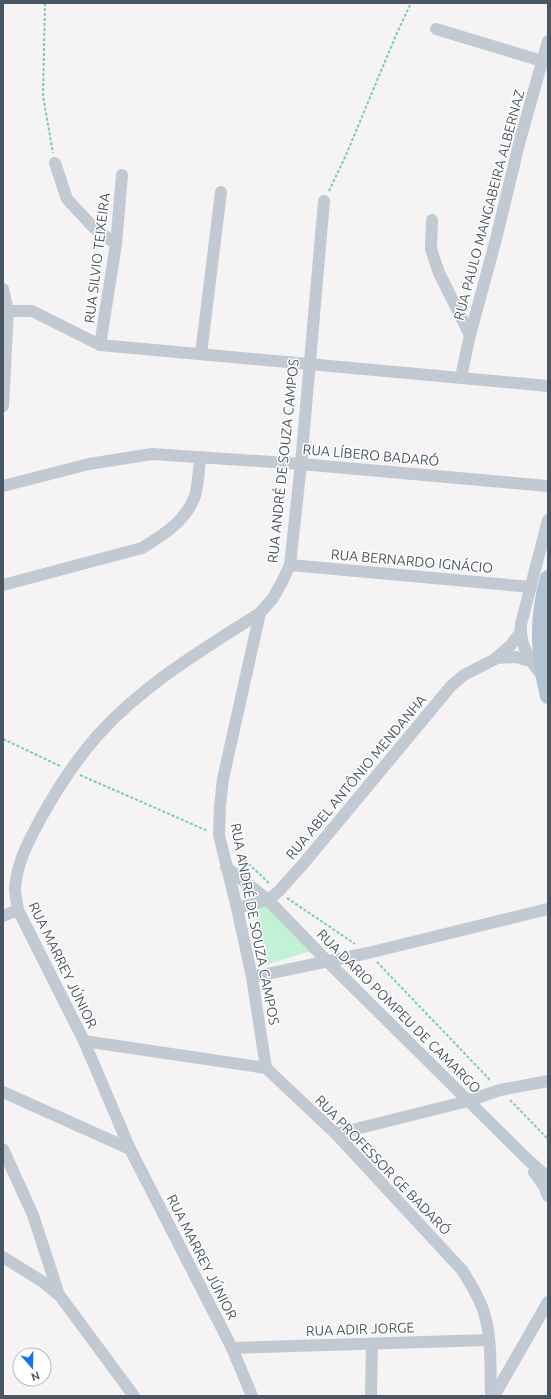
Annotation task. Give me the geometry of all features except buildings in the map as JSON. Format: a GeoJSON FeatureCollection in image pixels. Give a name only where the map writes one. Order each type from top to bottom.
{"type":"FeatureCollection","features":[{"type":"Feature","properties":{"kind":"main road"},"geometry":{"type":"LineString","coordinates":[[548,578],[542,604],[540,622],[540,640],[548,696]]}},
{"type":"Feature","properties":{"kind":"street"},"geometry":{"type":"LineString","coordinates":[[436,29],[542,61]]}},
{"type":"Feature","properties":{"kind":"street","name":"RUA PAULO MANGABEIRA ALBERNAZ"},"geometry":{"type":"LineString","coordinates":[[461,377],[470,334],[496,239],[520,140],[548,41]]}},
{"type":"Feature","properties":{"kind":"street"},"geometry":{"type":"LineString","coordinates":[[55,163],[67,199],[94,228],[116,244]]}},
{"type":"Feature","properties":{"kind":"street","name":"RUA SILVIO TEIXEIRA"},"geometry":{"type":"LineString","coordinates":[[100,345],[116,244],[122,175]]}},
{"type":"Feature","properties":{"kind":"street"},"geometry":{"type":"LineString","coordinates":[[202,354],[221,192]]}},
{"type":"Feature","properties":{"kind":"street","name":"RUA ANDRÉ DE SOUZA CAMPOS"},"geometry":{"type":"LineString","coordinates":[[266,1068],[252,977],[219,836],[220,806],[223,779],[260,612],[273,598],[290,565],[301,464],[324,201]]}},
{"type":"Feature","properties":{"kind":"street"},"geometry":{"type":"LineString","coordinates":[[432,220],[432,249],[439,273],[470,334]]}},
{"type":"Feature","properties":{"kind":"street"},"geometry":{"type":"LineString","coordinates":[[3,289],[5,312],[3,406]]}},
{"type":"Feature","properties":{"kind":"street"},"geometry":{"type":"LineString","coordinates":[[5,312],[32,311],[100,345],[548,386]]}},
{"type":"Feature","properties":{"kind":"street","name":"RUA LÍBERO BADARÓ"},"geometry":{"type":"LineString","coordinates":[[3,486],[89,464],[152,454],[301,464],[548,486]]}},
{"type":"Feature","properties":{"kind":"street"},"geometry":{"type":"LineString","coordinates":[[3,586],[142,548],[175,525],[185,513],[195,496],[200,458]]}},
{"type":"Feature","properties":{"kind":"street"},"geometry":{"type":"LineString","coordinates":[[545,680],[530,661],[520,633],[548,520]]}},
{"type":"Feature","properties":{"kind":"street","name":"RUA BERNARDO IGNÁCIO"},"geometry":{"type":"LineString","coordinates":[[290,565],[531,587]]}},
{"type":"Feature","properties":{"kind":"street","name":"RUA MARREY JÚNIOR"},"geometry":{"type":"LineString","coordinates":[[252,1396],[232,1348],[130,1149],[84,1041],[18,910],[15,890],[24,851],[44,813],[70,771],[98,735],[124,709],[165,676],[260,612]]}},
{"type":"Feature","properties":{"kind":"street","name":"RUA ABEL ANTÔNIO MENDANHA"},"geometry":{"type":"LineString","coordinates":[[237,908],[268,900],[278,892],[451,686],[464,676],[495,659],[511,645],[520,633]]}},
{"type":"Feature","properties":{"kind":"street","name":"RUA ABEL ANTÔNIO MENDANHA"},"geometry":{"type":"LineString","coordinates":[[495,659],[516,657],[530,661]]}},
{"type":"Feature","properties":{"kind":"street","name":"RUA DARIO POMPEU DE CAMARGO"},"geometry":{"type":"LineString","coordinates":[[226,867],[268,900],[326,961],[548,1178]]}},
{"type":"Feature","properties":{"kind":"street"},"geometry":{"type":"LineString","coordinates":[[252,977],[368,952],[548,909]]}},
{"type":"Feature","properties":{"kind":"street"},"geometry":{"type":"LineString","coordinates":[[3,916],[18,910]]}},
{"type":"Feature","properties":{"kind":"street"},"geometry":{"type":"LineString","coordinates":[[84,1041],[266,1068]]}},
{"type":"Feature","properties":{"kind":"street","name":"RUA PROFESSOR GE BADARÓ"},"geometry":{"type":"LineString","coordinates":[[266,1068],[336,1134],[462,1270],[472,1284],[485,1316],[491,1396]]}},
{"type":"Feature","properties":{"kind":"street"},"geometry":{"type":"LineString","coordinates":[[336,1134],[468,1101],[500,1090],[548,1081]]}},
{"type":"Feature","properties":{"kind":"street"},"geometry":{"type":"LineString","coordinates":[[3,1092],[130,1149]]}},
{"type":"Feature","properties":{"kind":"street"},"geometry":{"type":"LineString","coordinates":[[3,1149],[33,1215],[60,1296]]}},
{"type":"Feature","properties":{"kind":"street"},"geometry":{"type":"LineString","coordinates":[[525,1157],[544,1186],[548,1196]]}},
{"type":"Feature","properties":{"kind":"street"},"geometry":{"type":"LineString","coordinates":[[3,1257],[44,1282],[60,1296],[134,1396]]}},
{"type":"Feature","properties":{"kind":"street"},"geometry":{"type":"LineString","coordinates":[[494,1396],[548,1302]]}},
{"type":"Feature","properties":{"kind":"street","name":"RUA ADIR JORGE"},"geometry":{"type":"LineString","coordinates":[[232,1348],[488,1340]]}},
{"type":"Feature","properties":{"kind":"street"},"geometry":{"type":"LineString","coordinates":[[371,1396],[372,1344]]}},
{"type":"Feature","properties":{"kind":"path"},"geometry":{"type":"LineString","coordinates":[[45,3],[43,96],[55,163]]}},
{"type":"Feature","properties":{"kind":"path"},"geometry":{"type":"LineString","coordinates":[[324,201],[346,155],[410,3]]}},
{"type":"Feature","properties":{"kind":"path"},"geometry":{"type":"LineString","coordinates":[[3,739],[70,771],[219,836],[278,892],[368,952],[548,1139]]}},
{"type":"Feature","properties":{"kind":"green space"},"geometry":{"type":"Polygon","coordinates":[[[269,906],[314,950],[268,964],[254,910],[269,906]]]}}]}
